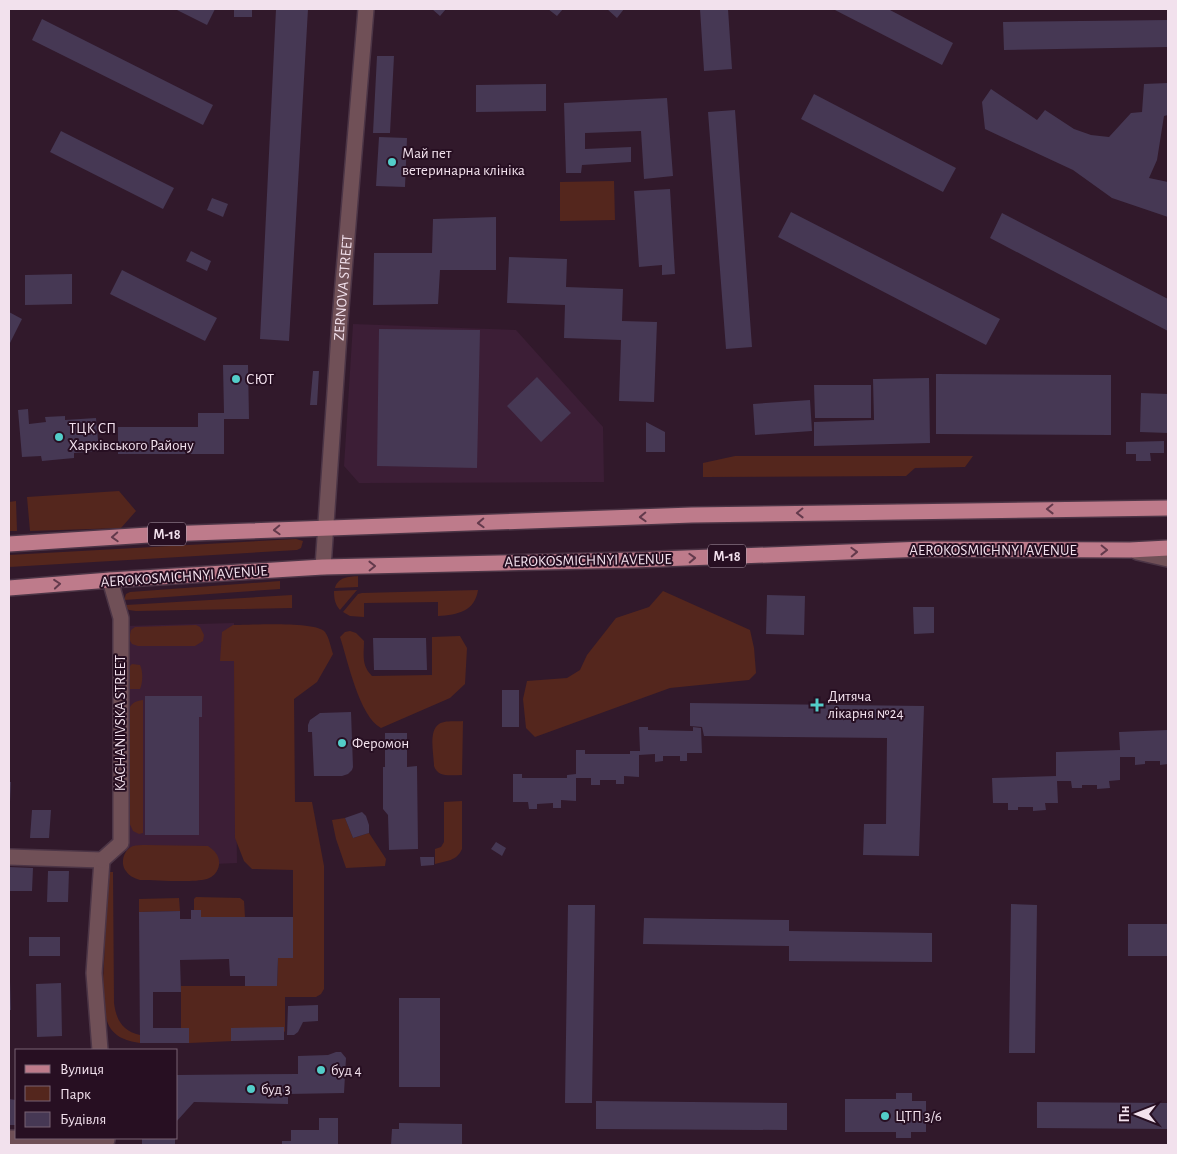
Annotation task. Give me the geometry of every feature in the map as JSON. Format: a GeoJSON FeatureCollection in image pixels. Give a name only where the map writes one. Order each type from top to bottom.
{"type":"FeatureCollection","features":[{"type":"Feature","properties":{"kind":"main road","name":"М-18"},"geometry":{"type":"LineString","coordinates":[[9,544],[164,534],[702,515],[1168,508]]}},
{"type":"Feature","properties":{"kind":"main road","name":"AEROKOSMICHNYI AVENUE"},"geometry":{"type":"LineString","coordinates":[[9,588],[323,567],[643,559],[925,549],[1130,550],[1168,548]]}},
{"type":"Feature","properties":{"kind":"street","name":"ZERNOVA STREET"},"geometry":{"type":"LineString","coordinates":[[323,567],[355,130],[366,9]]}},
{"type":"Feature","properties":{"kind":"street"},"geometry":{"type":"LineString","coordinates":[[1130,550],[1168,559]]}},
{"type":"Feature","properties":{"kind":"street","name":"KACHANIVSKA STREET"},"geometry":{"type":"LineString","coordinates":[[102,860],[120,843],[121,618],[110,580]]}},
{"type":"Feature","properties":{"kind":"street"},"geometry":{"type":"LineString","coordinates":[[9,857],[102,860],[94,973],[100,1049]]}},
{"type":"Feature","properties":{"kind":"street"},"geometry":{"type":"LineString","coordinates":[[42,1139],[107,1141]]}},
{"type":"Feature","properties":{"kind":"shaded area"},"geometry":{"type":"Polygon","coordinates":[[[353,324],[516,330],[603,427],[604,482],[359,483],[344,466],[353,324]]]}},
{"type":"Feature","properties":{"kind":"shaded area"},"geometry":{"type":"Polygon","coordinates":[[[234,623],[237,863],[126,868],[125,626],[234,623]]]}},
{"type":"Feature","properties":{"kind":"green space"},"geometry":{"type":"Polygon","coordinates":[[[614,181],[615,220],[560,221],[560,182],[614,181]]]}},
{"type":"Feature","properties":{"kind":"green space"},"geometry":{"type":"Polygon","coordinates":[[[735,456],[973,456],[965,467],[915,468],[906,476],[703,477],[703,463],[735,456]]]}},
{"type":"Feature","properties":{"kind":"green space"},"geometry":{"type":"Polygon","coordinates":[[[119,491],[136,511],[121,528],[30,531],[27,497],[119,491]]]}},
{"type":"Feature","properties":{"kind":"green space"},"geometry":{"type":"Polygon","coordinates":[[[16,501],[17,531],[9,531],[9,502],[16,501]]]}},
{"type":"Feature","properties":{"kind":"green space"},"geometry":{"type":"Polygon","coordinates":[[[296,539],[303,541],[301,548],[297,550],[9,567],[9,555],[296,539]]]}},
{"type":"Feature","properties":{"kind":"green space"},"geometry":{"type":"Polygon","coordinates":[[[358,576],[358,587],[335,588],[336,584],[341,580],[347,577],[358,576]]]}},
{"type":"Feature","properties":{"kind":"green space"},"geometry":{"type":"Polygon","coordinates":[[[280,581],[280,589],[124,600],[126,594],[130,592],[280,581]]]}},
{"type":"Feature","properties":{"kind":"green space"},"geometry":{"type":"Polygon","coordinates":[[[357,590],[340,610],[335,601],[334,591],[357,590]]]}},
{"type":"Feature","properties":{"kind":"green space"},"geometry":{"type":"Polygon","coordinates":[[[478,590],[473,603],[459,613],[438,616],[438,602],[364,603],[364,617],[350,616],[343,612],[358,594],[362,593],[478,590]]]}},
{"type":"Feature","properties":{"kind":"green space"},"geometry":{"type":"Polygon","coordinates":[[[663,591],[750,630],[756,673],[749,680],[670,688],[535,737],[526,728],[523,699],[527,681],[567,678],[580,670],[587,655],[616,618],[649,607],[663,591]]]}},
{"type":"Feature","properties":{"kind":"green space"},"geometry":{"type":"Polygon","coordinates":[[[292,595],[292,608],[136,611],[126,608],[126,605],[292,595]]]}},
{"type":"Feature","properties":{"kind":"green space"},"geometry":{"type":"Polygon","coordinates":[[[196,625],[200,627],[204,635],[203,641],[195,646],[138,646],[132,644],[129,639],[131,630],[135,627],[196,625]]]}},
{"type":"Feature","properties":{"kind":"green space"},"geometry":{"type":"Polygon","coordinates":[[[233,625],[309,626],[325,632],[333,654],[317,682],[294,699],[295,802],[312,802],[324,866],[324,989],[316,997],[285,997],[285,1031],[279,1039],[189,1043],[189,1028],[181,1028],[181,986],[277,986],[278,958],[293,958],[293,870],[252,869],[244,861],[235,838],[234,661],[220,661],[222,632],[233,625]]]}},
{"type":"Feature","properties":{"kind":"green space"},"geometry":{"type":"Polygon","coordinates":[[[345,632],[356,633],[364,641],[365,664],[372,676],[432,675],[432,637],[460,636],[467,648],[465,684],[450,698],[381,728],[373,722],[366,712],[355,687],[340,637],[345,632]]]}},
{"type":"Feature","properties":{"kind":"green space"},"geometry":{"type":"Polygon","coordinates":[[[132,664],[140,665],[141,667],[142,680],[140,689],[130,689],[128,685],[128,668],[132,664]]]}},
{"type":"Feature","properties":{"kind":"green space"},"geometry":{"type":"Polygon","coordinates":[[[143,700],[143,833],[139,834],[133,831],[128,820],[128,711],[133,703],[143,700]]]}},
{"type":"Feature","properties":{"kind":"green space"},"geometry":{"type":"Polygon","coordinates":[[[463,721],[462,775],[442,774],[434,766],[432,744],[434,732],[441,723],[463,721]]]}},
{"type":"Feature","properties":{"kind":"green space"},"geometry":{"type":"Polygon","coordinates":[[[462,801],[462,849],[454,858],[435,864],[435,849],[441,847],[444,842],[444,802],[462,801]]]}},
{"type":"Feature","properties":{"kind":"green space"},"geometry":{"type":"Polygon","coordinates":[[[345,818],[353,838],[369,833],[386,859],[385,866],[346,868],[332,820],[345,818]]]}},
{"type":"Feature","properties":{"kind":"green space"},"geometry":{"type":"Polygon","coordinates":[[[145,845],[208,846],[218,856],[218,868],[211,877],[201,880],[140,880],[127,873],[123,861],[125,854],[130,848],[145,845]]]}},
{"type":"Feature","properties":{"kind":"green space"},"geometry":{"type":"Polygon","coordinates":[[[109,872],[113,872],[115,1009],[121,1024],[129,1031],[140,1035],[140,1043],[129,1041],[116,1034],[109,1026],[105,1014],[103,985],[109,872]]]}},
{"type":"Feature","properties":{"kind":"green space"},"geometry":{"type":"Polygon","coordinates":[[[196,897],[240,898],[244,901],[245,917],[201,917],[201,910],[194,910],[194,899],[196,897]]]}},
{"type":"Feature","properties":{"kind":"green space"},"geometry":{"type":"Polygon","coordinates":[[[179,898],[180,911],[139,912],[139,899],[179,898]]]}},
{"type":"Feature","properties":{"kind":"building"},"geometry":{"type":"Polygon","coordinates":[[[175,9],[215,9],[207,25],[175,9]]]}},
{"type":"Feature","properties":{"kind":"building"},"geometry":{"type":"Polygon","coordinates":[[[234,9],[252,9],[252,17],[234,17],[234,9]]]}},
{"type":"Feature","properties":{"kind":"building"},"geometry":{"type":"Polygon","coordinates":[[[276,9],[308,9],[289,341],[260,339],[276,9]]]}},
{"type":"Feature","properties":{"kind":"building"},"geometry":{"type":"Polygon","coordinates":[[[432,9],[446,9],[440,16],[432,9]]]}},
{"type":"Feature","properties":{"kind":"building"},"geometry":{"type":"Polygon","coordinates":[[[548,9],[563,9],[557,16],[548,9]]]}},
{"type":"Feature","properties":{"kind":"building"},"geometry":{"type":"Polygon","coordinates":[[[607,9],[624,9],[617,18],[607,9]]]}},
{"type":"Feature","properties":{"kind":"building"},"geometry":{"type":"Polygon","coordinates":[[[700,9],[728,9],[732,69],[704,71],[700,9]]]}},
{"type":"Feature","properties":{"kind":"building"},"geometry":{"type":"Polygon","coordinates":[[[833,9],[888,9],[953,43],[942,65],[833,9]]]}},
{"type":"Feature","properties":{"kind":"building"},"geometry":{"type":"Polygon","coordinates":[[[42,19],[213,105],[203,125],[32,40],[42,19]]]}},
{"type":"Feature","properties":{"kind":"building"},"geometry":{"type":"Polygon","coordinates":[[[1168,20],[1168,47],[1004,50],[1003,22],[1168,20]]]}},
{"type":"Feature","properties":{"kind":"building"},"geometry":{"type":"Polygon","coordinates":[[[377,56],[394,56],[390,133],[373,133],[377,56]]]}},
{"type":"Feature","properties":{"kind":"building"},"geometry":{"type":"Polygon","coordinates":[[[1168,83],[1168,115],[1164,116],[1157,160],[1149,178],[1168,182],[1168,217],[1112,198],[1073,170],[985,129],[982,102],[991,89],[1037,120],[1045,110],[1074,129],[1091,135],[1109,137],[1131,113],[1142,112],[1144,84],[1168,83]]]}},
{"type":"Feature","properties":{"kind":"building"},"geometry":{"type":"Polygon","coordinates":[[[546,84],[546,111],[476,112],[476,85],[546,84]]]}},
{"type":"Feature","properties":{"kind":"building"},"geometry":{"type":"Polygon","coordinates":[[[814,94],[956,168],[943,192],[801,119],[814,94]]]}},
{"type":"Feature","properties":{"kind":"building"},"geometry":{"type":"Polygon","coordinates":[[[667,98],[673,176],[644,179],[641,131],[585,133],[585,149],[631,147],[631,162],[582,165],[581,173],[566,173],[564,103],[667,98]]]}},
{"type":"Feature","properties":{"kind":"building"},"geometry":{"type":"Polygon","coordinates":[[[735,110],[752,347],[726,349],[708,112],[735,110]]]}},
{"type":"Feature","properties":{"kind":"building"},"geometry":{"type":"Polygon","coordinates":[[[61,131],[174,188],[163,209],[50,152],[61,131]]]}},
{"type":"Feature","properties":{"kind":"building","name":"Май пет ветеринарна клініка"},"geometry":{"type":"Polygon","coordinates":[[[379,137],[407,138],[405,187],[376,186],[379,137]]]}},
{"type":"Feature","properties":{"kind":"building"},"geometry":{"type":"Polygon","coordinates":[[[670,189],[675,274],[662,275],[662,265],[639,267],[634,191],[670,189]]]}},
{"type":"Feature","properties":{"kind":"building"},"geometry":{"type":"Polygon","coordinates":[[[212,198],[228,204],[223,217],[207,210],[212,198]]]}},
{"type":"Feature","properties":{"kind":"building"},"geometry":{"type":"Polygon","coordinates":[[[791,212],[1000,319],[986,345],[778,237],[791,212]]]}},
{"type":"Feature","properties":{"kind":"building"},"geometry":{"type":"Polygon","coordinates":[[[1002,213],[1168,299],[1168,331],[990,238],[1002,213]]]}},
{"type":"Feature","properties":{"kind":"building"},"geometry":{"type":"Polygon","coordinates":[[[496,217],[496,270],[440,270],[438,304],[373,305],[374,253],[432,253],[433,219],[496,217]]]}},
{"type":"Feature","properties":{"kind":"building"},"geometry":{"type":"Polygon","coordinates":[[[191,251],[211,261],[207,271],[186,261],[191,251]]]}},
{"type":"Feature","properties":{"kind":"building"},"geometry":{"type":"Polygon","coordinates":[[[509,257],[567,259],[566,287],[623,289],[622,321],[657,322],[654,402],[619,401],[621,340],[564,338],[565,305],[507,303],[509,257]]]}},
{"type":"Feature","properties":{"kind":"building"},"geometry":{"type":"Polygon","coordinates":[[[122,270],[217,318],[205,341],[110,294],[122,270]]]}},
{"type":"Feature","properties":{"kind":"building"},"geometry":{"type":"Polygon","coordinates":[[[72,274],[72,304],[25,305],[25,275],[72,274]]]}},
{"type":"Feature","properties":{"kind":"building"},"geometry":{"type":"Polygon","coordinates":[[[9,312],[22,319],[9,345],[9,312]]]}},
{"type":"Feature","properties":{"kind":"building"},"geometry":{"type":"Polygon","coordinates":[[[379,329],[480,330],[477,468],[377,466],[379,329]]]}},
{"type":"Feature","properties":{"kind":"building"},"geometry":{"type":"Polygon","coordinates":[[[223,365],[248,365],[249,419],[224,419],[224,454],[118,454],[118,427],[198,427],[198,413],[224,413],[223,365]]]}},
{"type":"Feature","properties":{"kind":"building"},"geometry":{"type":"Polygon","coordinates":[[[313,371],[319,371],[317,405],[310,405],[313,371]]]}},
{"type":"Feature","properties":{"kind":"building"},"geometry":{"type":"Polygon","coordinates":[[[936,374],[1111,375],[1111,435],[936,434],[936,374]]]}},
{"type":"Feature","properties":{"kind":"building"},"geometry":{"type":"Polygon","coordinates":[[[537,377],[571,413],[541,442],[507,406],[537,377]]]}},
{"type":"Feature","properties":{"kind":"building"},"geometry":{"type":"Polygon","coordinates":[[[929,378],[930,443],[814,446],[814,422],[874,420],[873,379],[929,378]]]}},
{"type":"Feature","properties":{"kind":"building"},"geometry":{"type":"Polygon","coordinates":[[[814,385],[871,385],[871,418],[815,418],[814,385]]]}},
{"type":"Feature","properties":{"kind":"building"},"geometry":{"type":"Polygon","coordinates":[[[1141,393],[1168,394],[1168,433],[1140,432],[1141,393]]]}},
{"type":"Feature","properties":{"kind":"building"},"geometry":{"type":"Polygon","coordinates":[[[810,400],[812,431],[755,435],[753,404],[810,400]]]}},
{"type":"Feature","properties":{"kind":"building","name":"ТЦК СП Харківського Району"},"geometry":{"type":"Polygon","coordinates":[[[28,409],[29,424],[46,422],[45,417],[65,416],[65,420],[96,418],[99,451],[74,453],[74,458],[42,461],[41,456],[22,457],[18,410],[28,409]]]}},
{"type":"Feature","properties":{"kind":"building"},"geometry":{"type":"Polygon","coordinates":[[[646,422],[665,432],[665,452],[646,452],[646,422]]]}},
{"type":"Feature","properties":{"kind":"building"},"geometry":{"type":"Polygon","coordinates":[[[1164,441],[1164,453],[1150,453],[1151,461],[1136,461],[1136,454],[1126,454],[1126,442],[1164,441]]]}},
{"type":"Feature","properties":{"kind":"building"},"geometry":{"type":"Polygon","coordinates":[[[767,595],[805,596],[804,635],[766,634],[767,595]]]}},
{"type":"Feature","properties":{"kind":"building"},"geometry":{"type":"Polygon","coordinates":[[[913,607],[934,607],[934,633],[914,634],[913,607]]]}},
{"type":"Feature","properties":{"kind":"building"},"geometry":{"type":"Polygon","coordinates":[[[373,638],[426,638],[427,670],[374,670],[373,638]]]}},
{"type":"Feature","properties":{"kind":"building"},"geometry":{"type":"Polygon","coordinates":[[[502,690],[519,690],[519,727],[502,727],[502,690]]]}},
{"type":"Feature","properties":{"kind":"building"},"geometry":{"type":"Polygon","coordinates":[[[145,696],[202,696],[202,717],[199,717],[199,835],[145,835],[145,696]]]}},
{"type":"Feature","properties":{"kind":"building"},"geometry":{"type":"Polygon","coordinates":[[[690,703],[924,706],[919,856],[863,855],[864,824],[886,824],[887,738],[704,736],[702,727],[690,726],[690,703]]]}},
{"type":"Feature","properties":{"kind":"building"},"geometry":{"type":"Polygon","coordinates":[[[351,712],[352,770],[342,776],[314,776],[312,732],[308,732],[310,720],[320,713],[351,712]]]}},
{"type":"Feature","properties":{"kind":"building"},"geometry":{"type":"Polygon","coordinates":[[[639,727],[648,727],[648,730],[693,731],[693,727],[701,728],[702,753],[687,753],[687,761],[680,761],[680,756],[663,756],[663,761],[655,762],[655,754],[639,755],[639,777],[624,776],[624,784],[616,784],[616,780],[600,780],[600,785],[591,785],[591,778],[576,778],[576,801],[561,800],[561,808],[553,808],[553,803],[537,804],[537,809],[529,809],[528,802],[513,802],[513,774],[522,774],[522,778],[567,778],[567,775],[576,774],[576,750],[585,750],[585,754],[630,754],[630,751],[640,751],[639,727]]]}},
{"type":"Feature","properties":{"kind":"building"},"geometry":{"type":"Polygon","coordinates":[[[1168,730],[1168,764],[1160,765],[1160,761],[1145,761],[1145,764],[1135,765],[1135,757],[1120,757],[1120,780],[1109,781],[1110,788],[1097,789],[1097,785],[1082,785],[1082,788],[1072,788],[1071,781],[1057,781],[1058,803],[1045,803],[1046,810],[1033,811],[1033,807],[1018,807],[1018,810],[1008,810],[1008,803],[993,803],[992,778],[1056,776],[1056,752],[1120,750],[1119,732],[1168,730]]]}},
{"type":"Feature","properties":{"kind":"building"},"geometry":{"type":"Polygon","coordinates":[[[385,733],[407,733],[407,767],[417,766],[418,849],[389,850],[388,815],[383,809],[385,733]]]}},
{"type":"Feature","properties":{"kind":"building"},"geometry":{"type":"Polygon","coordinates":[[[9,782],[11,782],[10,802],[9,802],[9,782]]]}},
{"type":"Feature","properties":{"kind":"building"},"geometry":{"type":"Polygon","coordinates":[[[32,810],[51,810],[49,838],[30,838],[32,810]]]}},
{"type":"Feature","properties":{"kind":"building"},"geometry":{"type":"Polygon","coordinates":[[[362,812],[366,816],[369,825],[369,833],[353,838],[345,818],[362,812]]]}},
{"type":"Feature","properties":{"kind":"building"},"geometry":{"type":"Polygon","coordinates":[[[496,842],[506,848],[502,856],[491,849],[496,842]]]}},
{"type":"Feature","properties":{"kind":"building"},"geometry":{"type":"Polygon","coordinates":[[[420,857],[434,857],[434,865],[421,866],[420,857]]]}},
{"type":"Feature","properties":{"kind":"building"},"geometry":{"type":"Polygon","coordinates":[[[9,867],[33,868],[32,891],[9,891],[9,867]]]}},
{"type":"Feature","properties":{"kind":"building"},"geometry":{"type":"Polygon","coordinates":[[[48,871],[69,871],[68,902],[47,902],[48,871]]]}},
{"type":"Feature","properties":{"kind":"building"},"geometry":{"type":"Polygon","coordinates":[[[1011,904],[1037,905],[1035,1053],[1009,1053],[1011,904]]]}},
{"type":"Feature","properties":{"kind":"building"},"geometry":{"type":"Polygon","coordinates":[[[568,905],[595,905],[592,1103],[565,1103],[568,905]]]}},
{"type":"Feature","properties":{"kind":"building"},"geometry":{"type":"Polygon","coordinates":[[[191,910],[201,910],[201,917],[293,917],[293,958],[278,958],[277,986],[245,986],[245,976],[230,976],[229,959],[180,960],[181,992],[153,992],[153,1028],[189,1028],[189,1043],[140,1043],[139,912],[180,911],[180,919],[191,919],[191,910]]]}},
{"type":"Feature","properties":{"kind":"building"},"geometry":{"type":"Polygon","coordinates":[[[644,918],[789,920],[789,931],[932,933],[932,962],[789,961],[789,946],[643,944],[644,918]]]}},
{"type":"Feature","properties":{"kind":"building"},"geometry":{"type":"Polygon","coordinates":[[[1128,924],[1168,924],[1168,956],[1128,956],[1128,924]]]}},
{"type":"Feature","properties":{"kind":"building"},"geometry":{"type":"Polygon","coordinates":[[[29,937],[60,937],[60,956],[29,956],[29,937]]]}},
{"type":"Feature","properties":{"kind":"building"},"geometry":{"type":"Polygon","coordinates":[[[10,981],[11,1010],[9,1010],[10,981]]]}},
{"type":"Feature","properties":{"kind":"building"},"geometry":{"type":"Polygon","coordinates":[[[61,983],[62,1036],[37,1037],[36,984],[61,983]]]}},
{"type":"Feature","properties":{"kind":"building"},"geometry":{"type":"Polygon","coordinates":[[[399,998],[440,998],[440,1087],[399,1087],[399,998]]]}},
{"type":"Feature","properties":{"kind":"building"},"geometry":{"type":"Polygon","coordinates":[[[318,1005],[318,1021],[303,1022],[298,1032],[294,1035],[287,1035],[288,1006],[318,1005]]]}},
{"type":"Feature","properties":{"kind":"building"},"geometry":{"type":"Polygon","coordinates":[[[284,1027],[284,1040],[231,1041],[231,1028],[284,1027]]]}},
{"type":"Feature","properties":{"kind":"building"},"geometry":{"type":"Polygon","coordinates":[[[341,1052],[346,1058],[344,1093],[288,1094],[288,1104],[194,1102],[178,1120],[178,1075],[298,1074],[298,1056],[328,1055],[341,1052]]]}},
{"type":"Feature","properties":{"kind":"building","name":"ЦТП 3/6"},"geometry":{"type":"Polygon","coordinates":[[[896,1093],[912,1093],[912,1101],[926,1101],[926,1132],[911,1132],[911,1138],[896,1138],[896,1132],[845,1132],[845,1099],[896,1099],[896,1093]]]}},
{"type":"Feature","properties":{"kind":"building"},"geometry":{"type":"Polygon","coordinates":[[[9,1099],[15,1100],[15,1125],[9,1125],[9,1099]]]}},
{"type":"Feature","properties":{"kind":"building"},"geometry":{"type":"Polygon","coordinates":[[[596,1101],[787,1103],[787,1130],[596,1129],[596,1101]]]}},
{"type":"Feature","properties":{"kind":"building"},"geometry":{"type":"Polygon","coordinates":[[[1037,1102],[1168,1103],[1168,1129],[1037,1128],[1037,1102]]]}},
{"type":"Feature","properties":{"kind":"building"},"geometry":{"type":"Polygon","coordinates":[[[319,1118],[338,1118],[338,1145],[282,1145],[282,1141],[291,1141],[291,1130],[319,1130],[319,1118]]]}},
{"type":"Feature","properties":{"kind":"building"},"geometry":{"type":"Polygon","coordinates":[[[399,1123],[462,1124],[462,1145],[391,1145],[392,1129],[399,1129],[399,1123]]]}},
{"type":"Feature","properties":{"kind":"building"},"geometry":{"type":"Polygon","coordinates":[[[142,1139],[175,1139],[175,1145],[142,1145],[142,1139]]]}},
{"type":"Feature","properties":{"kind":"place","name":"Май пет ветеринарна клініка"},"geometry":{"type":"Point","coordinates":[392,162]}},
{"type":"Feature","properties":{"kind":"place","name":"СЮТ"},"geometry":{"type":"Point","coordinates":[236,379]}},
{"type":"Feature","properties":{"kind":"place","name":"ТЦК СП Харківського Району"},"geometry":{"type":"Point","coordinates":[59,437]}},
{"type":"Feature","properties":{"kind":"place","name":"Дитяча лікарня №24"},"geometry":{"type":"Point","coordinates":[817,705]}},
{"type":"Feature","properties":{"kind":"place","name":"Феромон"},"geometry":{"type":"Point","coordinates":[342,743]}},
{"type":"Feature","properties":{"kind":"place","name":"буд 4"},"geometry":{"type":"Point","coordinates":[321,1070]}},
{"type":"Feature","properties":{"kind":"place","name":"буд 3"},"geometry":{"type":"Point","coordinates":[251,1089]}},
{"type":"Feature","properties":{"kind":"place","name":"ЦТП 3/6"},"geometry":{"type":"Point","coordinates":[885,1116]}}]}
